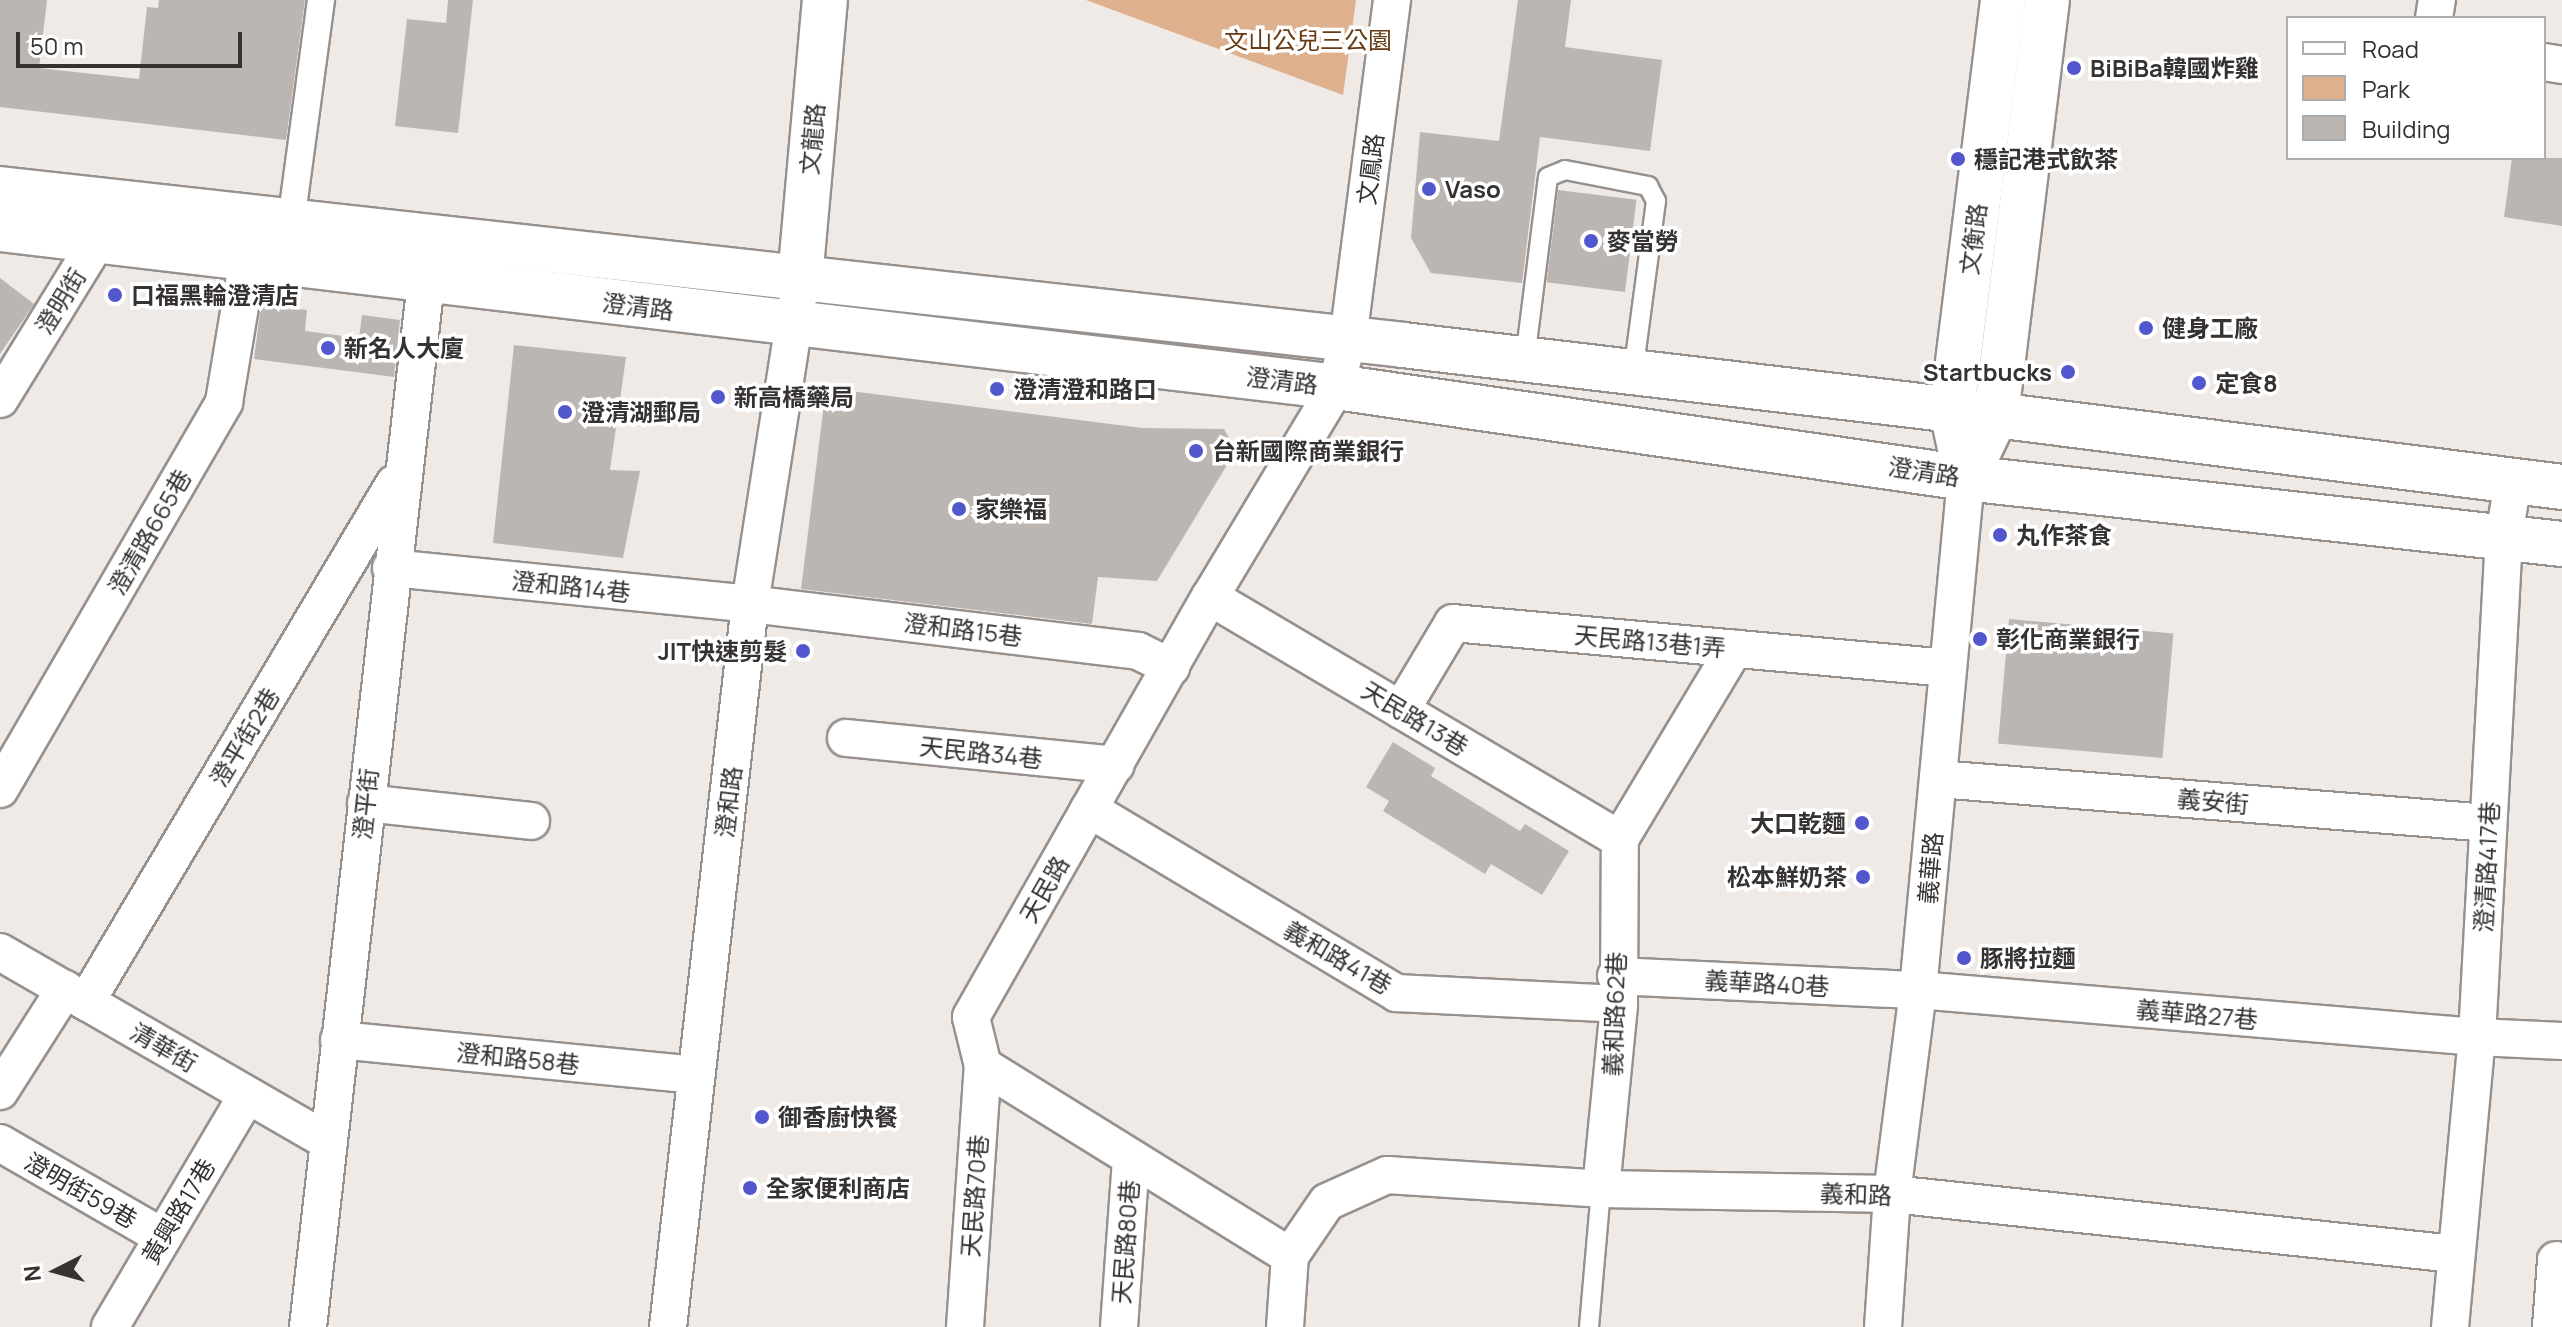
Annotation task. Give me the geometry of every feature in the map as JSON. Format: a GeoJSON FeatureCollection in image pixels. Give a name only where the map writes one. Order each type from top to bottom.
{"type":"FeatureCollection","features":[{"type":"Feature","properties":{"kind":"main road","name":"文龍路"},"geometry":{"type":"LineString","coordinates":[[800,279],[825,0]]}},
{"type":"Feature","properties":{"kind":"main road","name":"文衡路"},"geometry":{"type":"LineString","coordinates":[[1966,478],[1952,410],[2003,0]]}},
{"type":"Feature","properties":{"kind":"main road","name":"文衡路"},"geometry":{"type":"LineString","coordinates":[[1996,415],[2047,0]]}},
{"type":"Feature","properties":{"kind":"main road","name":"澄清路"},"geometry":{"type":"LineString","coordinates":[[0,189],[109,222],[248,258],[1336,387],[1966,478],[2562,544]]}},
{"type":"Feature","properties":{"kind":"main road","name":"澄清路"},"geometry":{"type":"LineString","coordinates":[[0,229],[109,222],[800,279],[1996,415],[2562,487]]}},
{"type":"Feature","properties":{"kind":"main road","name":"義華路"},"geometry":{"type":"LineString","coordinates":[[1966,478],[1996,415]]}},
{"type":"Feature","properties":{"kind":"street"},"geometry":{"type":"LineString","coordinates":[[291,222],[321,0]]}},
{"type":"Feature","properties":{"kind":"street","name":"文鳳路"},"geometry":{"type":"LineString","coordinates":[[1348,339],[1392,0]]}},
{"type":"Feature","properties":{"kind":"street","name":"澄明街"},"geometry":{"type":"LineString","coordinates":[[0,399],[109,222]]}},
{"type":"Feature","properties":{"kind":"street","name":"澄清路665巷"},"geometry":{"type":"LineString","coordinates":[[0,789],[224,402],[248,258]]}},
{"type":"Feature","properties":{"kind":"street","name":"澄和路"},"geometry":{"type":"LineString","coordinates":[[668,1327],[750,604],[800,279]]}},
{"type":"Feature","properties":{"kind":"street","name":"澄平街"},"geometry":{"type":"LineString","coordinates":[[318,1326],[329,1142],[339,1040],[426,281]]}},
{"type":"Feature","properties":{"kind":"street","name":"天民路"},"geometry":{"type":"LineString","coordinates":[[983,1066],[971,1017],[1210,597],[1336,387],[1348,339]]}},
{"type":"Feature","properties":{"kind":"street","name":"澄平街2巷"},"geometry":{"type":"LineString","coordinates":[[0,1091],[76,996],[402,472]]}},
{"type":"Feature","properties":{"kind":"street","name":"義華路"},"geometry":{"type":"LineString","coordinates":[[1883,1327],[1892,1194],[1918,990],[1966,478]]}},
{"type":"Feature","properties":{"kind":"street","name":"澄清路417巷"},"geometry":{"type":"LineString","coordinates":[[2450,1327],[2454,1254],[2477,1037],[2504,537],[2513,481]]}},
{"type":"Feature","properties":{"kind":"street","name":"澄和路14巷"},"geometry":{"type":"LineString","coordinates":[[391,568],[750,604]]}},
{"type":"Feature","properties":{"kind":"street","name":"天民路13巷"},"geometry":{"type":"LineString","coordinates":[[1210,597],[1620,839]]}},
{"type":"Feature","properties":{"kind":"street","name":"澄和路15巷"},"geometry":{"type":"LineString","coordinates":[[750,604],[1138,651],[1171,667]]}},
{"type":"Feature","properties":{"kind":"street","name":"天民路13巷1弄"},"geometry":{"type":"LineString","coordinates":[[1401,710],[1453,623],[1948,668]]}},
{"type":"Feature","properties":{"kind":"street"},"geometry":{"type":"LineString","coordinates":[[1620,839],[1734,649]]}},
{"type":"Feature","properties":{"kind":"street","name":"天民路34巷"},"geometry":{"type":"LineString","coordinates":[[846,738],[1116,765]]}},
{"type":"Feature","properties":{"kind":"street","name":"義安街"},"geometry":{"type":"LineString","coordinates":[[1938,779],[2488,823]]}},
{"type":"Feature","properties":{"kind":"street"},"geometry":{"type":"LineString","coordinates":[[366,803],[531,821]]}},
{"type":"Feature","properties":{"kind":"street","name":"義和路41巷"},"geometry":{"type":"LineString","coordinates":[[1089,809],[1396,993],[1617,990]]}},
{"type":"Feature","properties":{"kind":"street","name":"義和路62巷"},"geometry":{"type":"LineString","coordinates":[[1601,1189],[1617,990],[1620,839]]}},
{"type":"Feature","properties":{"kind":"street","name":"清華街"},"geometry":{"type":"LineString","coordinates":[[0,952],[329,1142]]}},
{"type":"Feature","properties":{"kind":"street","name":"義華路40巷"},"geometry":{"type":"LineString","coordinates":[[1617,990],[1918,990]]}},
{"type":"Feature","properties":{"kind":"street","name":"義華路27巷"},"geometry":{"type":"LineString","coordinates":[[1918,990],[2477,1037],[2562,1041]]}},
{"type":"Feature","properties":{"kind":"street","name":"澄和路58巷"},"geometry":{"type":"LineString","coordinates":[[339,1040],[696,1075]]}},
{"type":"Feature","properties":{"kind":"street"},"geometry":{"type":"LineString","coordinates":[[983,1066],[1290,1256],[1285,1327]]}},
{"type":"Feature","properties":{"kind":"street","name":"天民路70巷"},"geometry":{"type":"LineString","coordinates":[[965,1327],[983,1066]]}},
{"type":"Feature","properties":{"kind":"street","name":"黃興路17巷"},"geometry":{"type":"LineString","coordinates":[[110,1327],[247,1095]]}},
{"type":"Feature","properties":{"kind":"street","name":"澄明街59巷"},"geometry":{"type":"LineString","coordinates":[[0,1143],[163,1237]]}},
{"type":"Feature","properties":{"kind":"street","name":"天民路80巷"},"geometry":{"type":"LineString","coordinates":[[1119,1327],[1131,1158]]}},
{"type":"Feature","properties":{"kind":"street","name":"義和路"},"geometry":{"type":"LineString","coordinates":[[1290,1256],[1327,1202],[1387,1175],[1601,1189],[1892,1194],[2454,1254]]}},
{"type":"Feature","properties":{"kind":"street"},"geometry":{"type":"LineString","coordinates":[[2551,1327],[2556,1260]]}},
{"type":"Feature","properties":{"kind":"lane"},"geometry":{"type":"LineString","coordinates":[[1525,361],[1548,177],[1565,170],[1648,186],[1656,201],[1633,374]]}},
{"type":"Feature","properties":{"kind":"lane"},"geometry":{"type":"LineString","coordinates":[[1589,1327],[1601,1189]]}},
{"type":"Feature","properties":{"kind":"green space","name":"文山公兒三公園"},"geometry":{"type":"Polygon","coordinates":[[[1086,0],[1356,0],[1343,95],[1086,0]]]}},
{"type":"Feature","properties":{"kind":"building"},"geometry":{"type":"Polygon","coordinates":[[[0,0],[47,0],[39,68],[139,79],[147,7],[158,8],[159,0],[305,0],[286,140],[0,107],[0,0]]]}},
{"type":"Feature","properties":{"kind":"building"},"geometry":{"type":"Polygon","coordinates":[[[448,0],[473,0],[458,133],[395,126],[407,19],[446,23],[448,0]]]}},
{"type":"Feature","properties":{"kind":"building"},"geometry":{"type":"Polygon","coordinates":[[[1518,0],[1571,0],[1565,47],[1662,60],[1650,151],[1540,137],[1522,283],[1431,273],[1411,238],[1420,132],[1499,141],[1518,0]]]}},
{"type":"Feature","properties":{"kind":"building"},"geometry":{"type":"Polygon","coordinates":[[[2562,158],[2562,226],[2504,217],[2512,160],[2562,158]]]}},
{"type":"Feature","properties":{"kind":"building","name":"麥當勞"},"geometry":{"type":"Polygon","coordinates":[[[1558,190],[1636,200],[1625,292],[1547,282],[1558,190]]]}},
{"type":"Feature","properties":{"kind":"building"},"geometry":{"type":"Polygon","coordinates":[[[0,278],[34,304],[0,354],[0,278]]]}},
{"type":"Feature","properties":{"kind":"building","name":"新名人大廈"},"geometry":{"type":"Polygon","coordinates":[[[261,305],[307,310],[305,331],[359,338],[362,315],[400,320],[394,377],[254,359],[261,305]]]}},
{"type":"Feature","properties":{"kind":"building"},"geometry":{"type":"Polygon","coordinates":[[[514,345],[626,357],[610,470],[640,471],[623,558],[493,543],[514,345]]]}},
{"type":"Feature","properties":{"kind":"building","name":"家樂福"},"geometry":{"type":"Polygon","coordinates":[[[826,388],[1142,428],[1224,429],[1236,450],[1157,581],[1098,577],[1092,624],[801,589],[826,388]]]}},
{"type":"Feature","properties":{"kind":"building"},"geometry":{"type":"Polygon","coordinates":[[[2009,619],[2173,633],[2162,758],[1998,744],[2009,619]]]}},
{"type":"Feature","properties":{"kind":"building"},"geometry":{"type":"Polygon","coordinates":[[[1393,742],[1435,768],[1431,776],[1520,831],[1525,824],[1569,851],[1542,895],[1491,864],[1485,874],[1383,811],[1389,801],[1366,787],[1393,742]]]}},
{"type":"Feature","properties":{"kind":"place","name":"BiBiBa韓國炸雞"},"geometry":{"type":"Point","coordinates":[2074,68]}},
{"type":"Feature","properties":{"kind":"place","name":"穩記港式飲茶"},"geometry":{"type":"Point","coordinates":[1958,159]}},
{"type":"Feature","properties":{"kind":"place","name":"Vaso"},"geometry":{"type":"Point","coordinates":[1429,189]}},
{"type":"Feature","properties":{"kind":"place","name":"麥當勞"},"geometry":{"type":"Point","coordinates":[1591,241]}},
{"type":"Feature","properties":{"kind":"place","name":"口福黑輪澄清店"},"geometry":{"type":"Point","coordinates":[115,295]}},
{"type":"Feature","properties":{"kind":"place","name":"健身工廠"},"geometry":{"type":"Point","coordinates":[2146,328]}},
{"type":"Feature","properties":{"kind":"place","name":"新名人大廈"},"geometry":{"type":"Point","coordinates":[328,348]}},
{"type":"Feature","properties":{"kind":"place","name":"Startbucks"},"geometry":{"type":"Point","coordinates":[2068,372]}},
{"type":"Feature","properties":{"kind":"place","name":"定食8"},"geometry":{"type":"Point","coordinates":[2199,383]}},
{"type":"Feature","properties":{"kind":"place","name":"澄清澄和路口"},"geometry":{"type":"Point","coordinates":[997,389]}},
{"type":"Feature","properties":{"kind":"place","name":"新高橋藥局"},"geometry":{"type":"Point","coordinates":[718,397]}},
{"type":"Feature","properties":{"kind":"place","name":"澄清湖郵局"},"geometry":{"type":"Point","coordinates":[565,412]}},
{"type":"Feature","properties":{"kind":"place","name":"台新國際商業銀行"},"geometry":{"type":"Point","coordinates":[1196,451]}},
{"type":"Feature","properties":{"kind":"place","name":"家樂福"},"geometry":{"type":"Point","coordinates":[959,509]}},
{"type":"Feature","properties":{"kind":"place","name":"丸作茶食"},"geometry":{"type":"Point","coordinates":[2000,535]}},
{"type":"Feature","properties":{"kind":"place","name":"彰化商業銀行"},"geometry":{"type":"Point","coordinates":[1980,639]}},
{"type":"Feature","properties":{"kind":"place","name":"JIT快速剪髮"},"geometry":{"type":"Point","coordinates":[803,651]}},
{"type":"Feature","properties":{"kind":"place","name":"大口乾麵"},"geometry":{"type":"Point","coordinates":[1862,823]}},
{"type":"Feature","properties":{"kind":"place","name":"松本鮮奶茶"},"geometry":{"type":"Point","coordinates":[1863,877]}},
{"type":"Feature","properties":{"kind":"place","name":"豚將拉麵"},"geometry":{"type":"Point","coordinates":[1964,958]}},
{"type":"Feature","properties":{"kind":"place","name":"御香廚快餐"},"geometry":{"type":"Point","coordinates":[762,1117]}},
{"type":"Feature","properties":{"kind":"place","name":"全家便利商店"},"geometry":{"type":"Point","coordinates":[750,1188]}}]}
